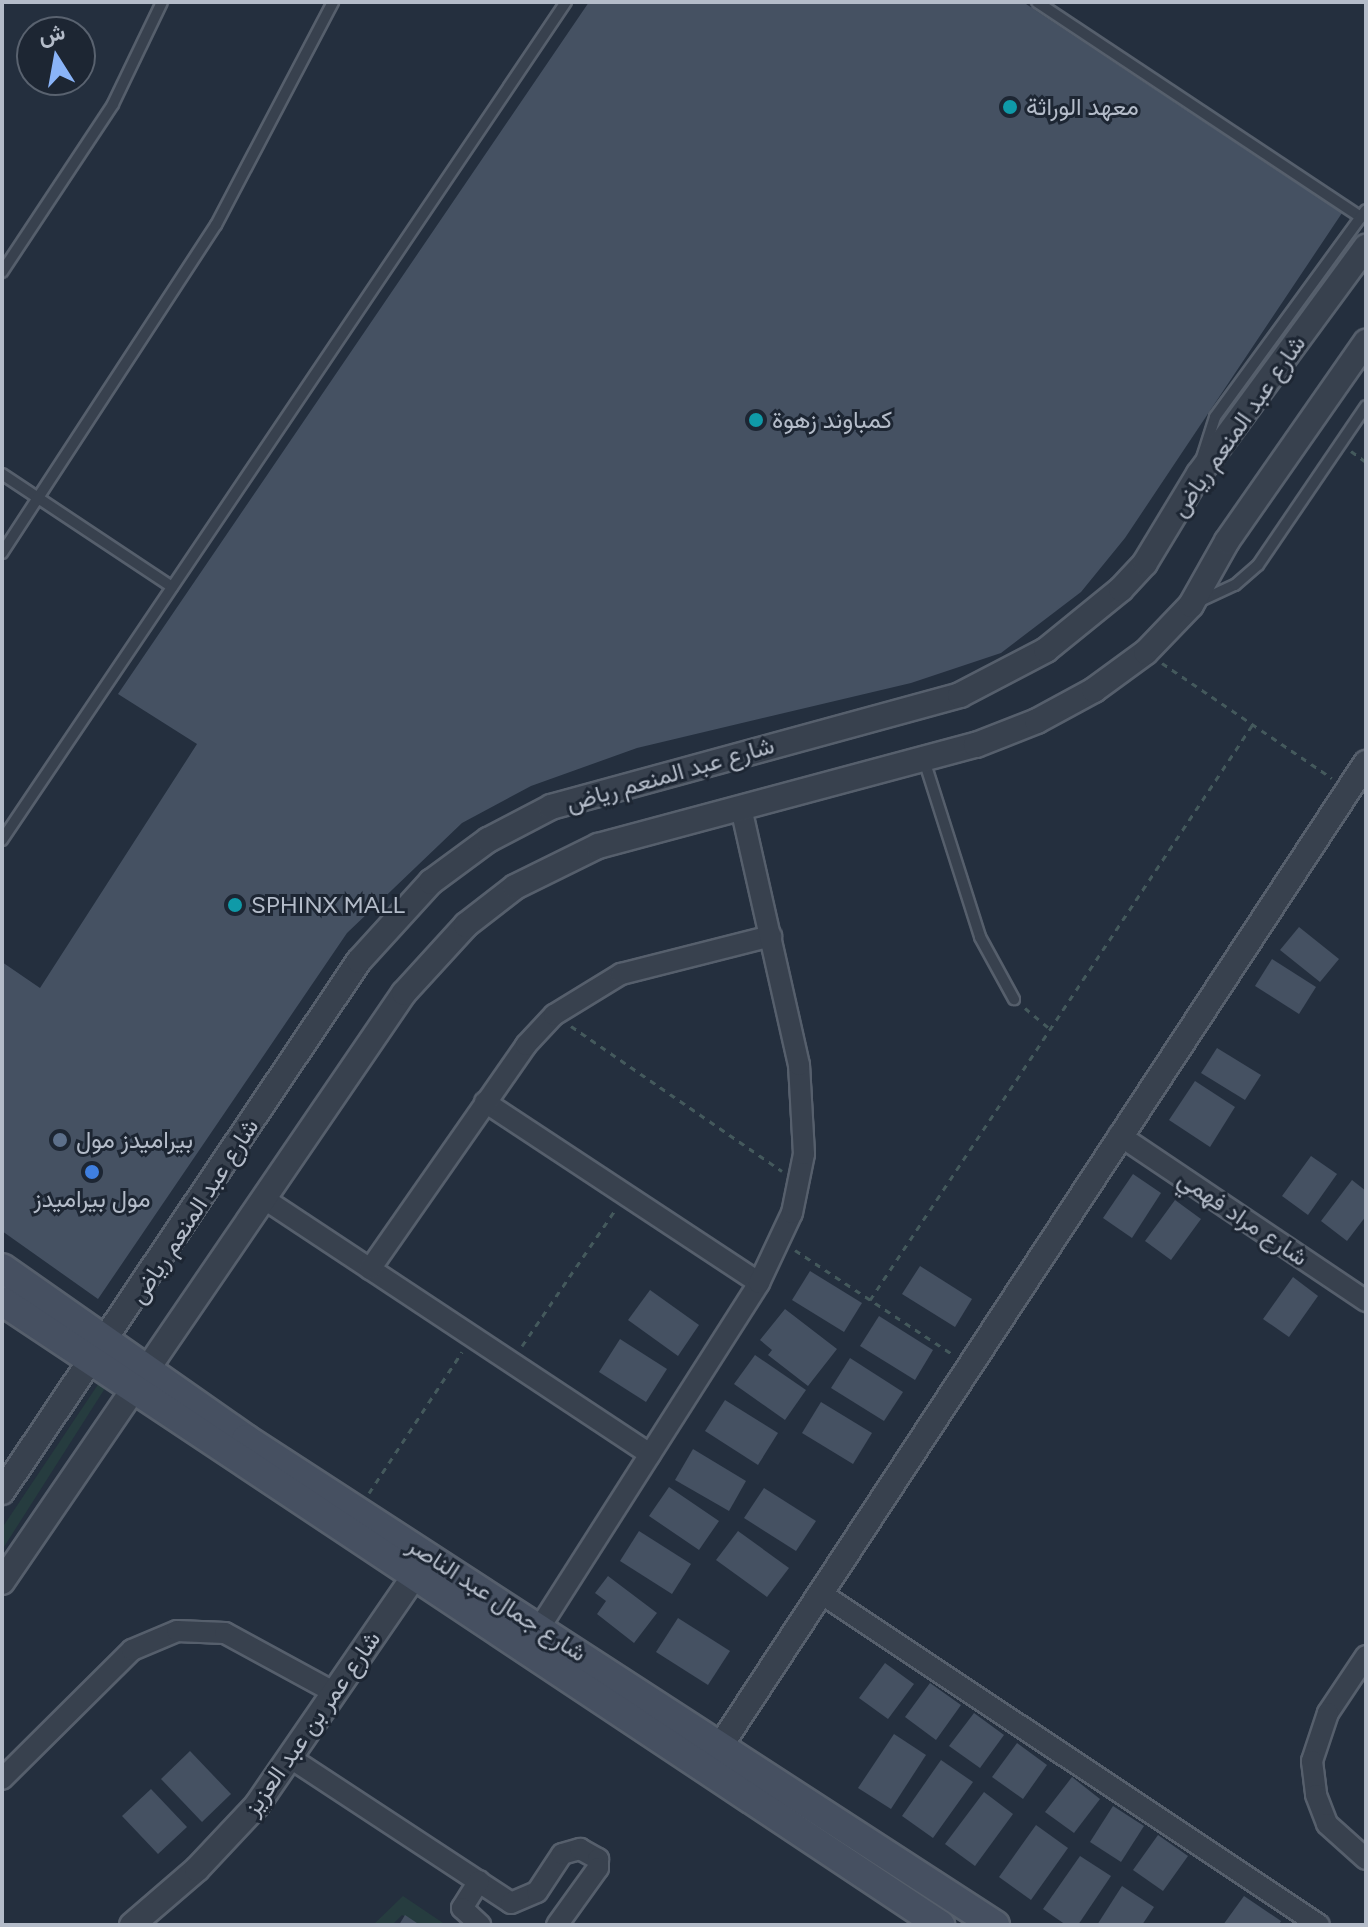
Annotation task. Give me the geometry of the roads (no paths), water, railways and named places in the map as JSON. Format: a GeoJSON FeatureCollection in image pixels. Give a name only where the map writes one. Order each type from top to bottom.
{"type":"FeatureCollection","features":[{"type":"Feature","properties":{"kind":"main road","name":"شارع جمال عبد الناصر"},"geometry":{"type":"LineString","coordinates":[[2,1268],[100,1351],[413,1578],[940,1925]]}},
{"type":"Feature","properties":{"kind":"main road","name":"شارع جمال عبد الناصر"},"geometry":{"type":"LineString","coordinates":[[2,1301],[100,1351]]}},
{"type":"Feature","properties":{"kind":"main road","name":"شارع جمال عبد الناصر"},"geometry":{"type":"LineString","coordinates":[[140,1378],[358,1509],[995,1925]]}},
{"type":"Feature","properties":{"kind":"street","name":"شارع عبد المنعم رياض"},"geometry":{"type":"LineString","coordinates":[[2,1492],[100,1351],[359,961],[405,906],[459,860],[519,822],[584,795],[944,700],[990,683],[1046,650],[1121,589],[1161,539],[1199,474],[1366,247]]}},
{"type":"Feature","properties":{"kind":"street","name":"شارع عبد المنعم رياض"},"geometry":{"type":"LineString","coordinates":[[2,1582],[404,993],[477,915],[569,858],[741,808],[924,760],[1037,721],[1094,690],[1146,652],[1191,605],[1227,541],[1366,342]]}},
{"type":"Feature","properties":{"kind":"street"},"geometry":{"type":"LineString","coordinates":[[721,1745],[1366,763]]}},
{"type":"Feature","properties":{"kind":"street"},"geometry":{"type":"LineString","coordinates":[[540,1627],[759,1283],[782,1241],[799,1184],[805,1124],[801,1079],[741,808]]}},
{"type":"Feature","properties":{"kind":"street"},"geometry":{"type":"LineString","coordinates":[[370,1269],[485,1102],[554,1015],[621,974],[771,936]]}},
{"type":"Feature","properties":{"kind":"street"},"geometry":{"type":"LineString","coordinates":[[485,1102],[759,1283]]}},
{"type":"Feature","properties":{"kind":"street","name":"شارع مراد فهمي"},"geometry":{"type":"LineString","coordinates":[[1119,1135],[1366,1301]]}},
{"type":"Feature","properties":{"kind":"street"},"geometry":{"type":"LineString","coordinates":[[263,1198],[650,1454]]}},
{"type":"Feature","properties":{"kind":"street","name":"شارع عمر بن عبد العزيز"},"geometry":{"type":"LineString","coordinates":[[132,1925],[228,1838],[292,1759],[413,1578]]}},
{"type":"Feature","properties":{"kind":"street"},"geometry":{"type":"LineString","coordinates":[[822,1594],[1319,1925]]}},
{"type":"Feature","properties":{"kind":"street"},"geometry":{"type":"LineString","coordinates":[[2,1779],[132,1650],[177,1631],[225,1633],[335,1693]]}},
{"type":"Feature","properties":{"kind":"street"},"geometry":{"type":"LineString","coordinates":[[1366,1656],[1328,1713],[1312,1761],[1316,1795],[1327,1824],[1366,1859]]}},
{"type":"Feature","properties":{"kind":"street"},"geometry":{"type":"LineString","coordinates":[[292,1759],[511,1903],[525,1901],[537,1892],[562,1854],[586,1851],[598,1859],[599,1866],[557,1925]]}},
{"type":"Feature","properties":{"kind":"street"},"geometry":{"type":"LineString","coordinates":[[479,1881],[462,1908],[480,1925]]}},
{"type":"Feature","properties":{"kind":"lane"},"geometry":{"type":"LineString","coordinates":[[2,272],[113,104],[162,2]]}},
{"type":"Feature","properties":{"kind":"lane"},"geometry":{"type":"LineString","coordinates":[[2,553],[216,225],[333,2]]}},
{"type":"Feature","properties":{"kind":"lane"},"geometry":{"type":"LineString","coordinates":[[2,840],[566,2]]}},
{"type":"Feature","properties":{"kind":"lane"},"geometry":{"type":"LineString","coordinates":[[1037,2],[1364,214],[1215,417],[1199,474]]}},
{"type":"Feature","properties":{"kind":"lane"},"geometry":{"type":"LineString","coordinates":[[1191,605],[1235,585],[1258,565],[1366,406]]}},
{"type":"Feature","properties":{"kind":"lane"},"geometry":{"type":"LineString","coordinates":[[2,474],[172,587]]}},
{"type":"Feature","properties":{"kind":"lane"},"geometry":{"type":"LineString","coordinates":[[924,760],[980,937],[1014,999]]}},
{"type":"Feature","properties":{"kind":"place","name":"معهد الوراثة"},"geometry":{"type":"Point","coordinates":[1010,107]}},
{"type":"Feature","properties":{"kind":"place","name":"كمباوند زهوة"},"geometry":{"type":"Point","coordinates":[756,420]}},
{"type":"Feature","properties":{"kind":"place","name":"SPHINX MALL"},"geometry":{"type":"Point","coordinates":[235,905]}},
{"type":"Feature","properties":{"kind":"place","name":"بيراميدز مول"},"geometry":{"type":"Point","coordinates":[60,1140]}},
{"type":"Feature","properties":{"kind":"place","name":"مول بيراميدز"},"geometry":{"type":"Point","coordinates":[92,1172]}}]}
